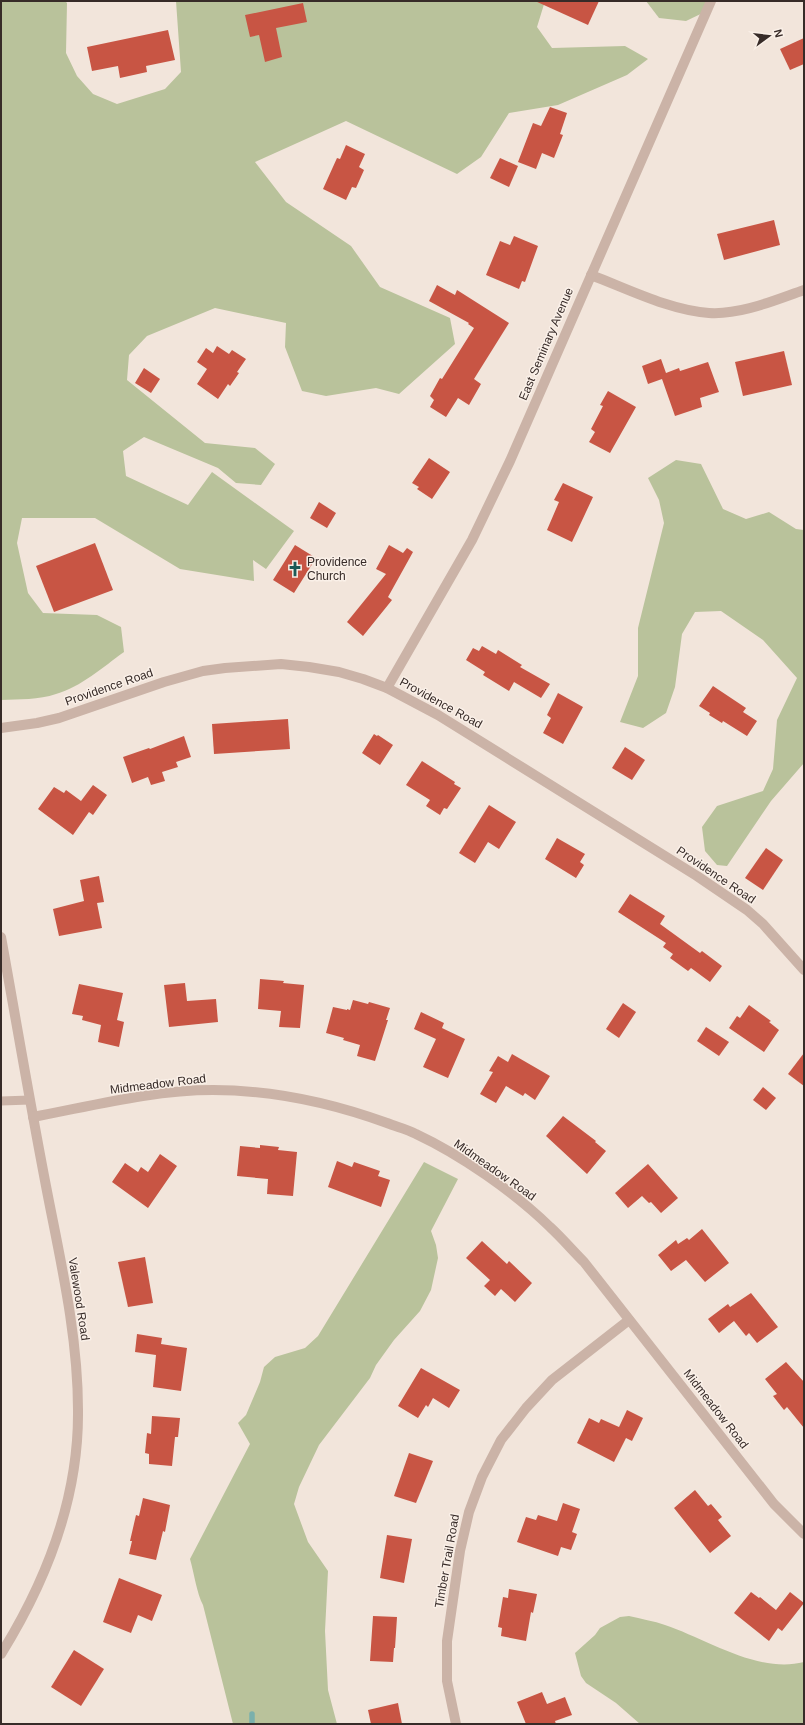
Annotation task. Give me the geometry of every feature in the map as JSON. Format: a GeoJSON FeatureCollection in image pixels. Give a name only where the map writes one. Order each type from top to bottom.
{"type":"FeatureCollection","features":[{"type":"Feature","properties":{"kind":"street","name":"East Seminary Avenue"},"geometry":{"type":"LineString","coordinates":[[387,688],[472,540],[510,461],[711,1]]}},
{"type":"Feature","properties":{"kind":"street"},"geometry":{"type":"LineString","coordinates":[[591,275],[680,309],[711,313],[739,310],[804,290]]}},
{"type":"Feature","properties":{"kind":"street","name":"Providence Road"},"geometry":{"type":"LineString","coordinates":[[1,728],[59,718],[186,675],[203,671],[255,665],[281,664],[339,672],[387,688],[412,700],[472,735],[728,896],[763,924],[804,970]]}},
{"type":"Feature","properties":{"kind":"street","name":"Valewood Road"},"geometry":{"type":"LineString","coordinates":[[1,937],[73,1338],[78,1403],[77,1430],[69,1494],[57,1541],[45,1574],[30,1605],[1,1654]]}},
{"type":"Feature","properties":{"kind":"street","name":"Midmeadow Road"},"geometry":{"type":"LineString","coordinates":[[33,1117],[170,1093],[213,1090],[262,1094],[309,1101],[365,1115],[416,1134],[464,1161],[514,1195],[550,1226],[584,1262],[774,1504],[804,1534]]}},
{"type":"Feature","properties":{"kind":"street","name":"Timber Trail Road"},"geometry":{"type":"LineString","coordinates":[[456,1724],[447,1681],[447,1641],[460,1551],[469,1512],[482,1477],[501,1440],[526,1408],[552,1380],[629,1320]]}},
{"type":"Feature","properties":{"kind":"lane"},"geometry":{"type":"LineString","coordinates":[[1,1101],[30,1100]]}},
{"type":"Feature","properties":{"kind":"green space"},"geometry":{"type":"Polygon","coordinates":[[[1,1],[65,1],[67,3],[66,53],[77,76],[93,94],[117,104],[165,89],[181,72],[176,1],[545,1],[537,27],[552,48],[625,46],[648,59],[627,75],[558,105],[509,113],[481,157],[457,174],[346,121],[255,162],[286,202],[351,246],[380,287],[450,318],[455,344],[399,394],[376,388],[326,396],[302,391],[285,347],[286,323],[215,308],[147,336],[129,355],[127,380],[205,443],[255,448],[275,464],[261,485],[236,483],[218,468],[144,437],[123,451],[126,476],[188,505],[212,472],[294,531],[266,569],[253,560],[254,581],[180,569],[95,518],[22,518],[17,543],[28,593],[43,613],[97,615],[121,627],[124,652],[83,682],[65,691],[49,696],[29,699],[1,700],[1,1]]]}},
{"type":"Feature","properties":{"kind":"green space"},"geometry":{"type":"Polygon","coordinates":[[[646,1],[712,1],[709,10],[686,21],[659,18],[646,1]]]}},
{"type":"Feature","properties":{"kind":"green space"},"geometry":{"type":"Polygon","coordinates":[[[676,460],[701,464],[723,509],[746,519],[769,512],[796,529],[804,530],[804,763],[771,801],[727,866],[717,865],[705,851],[702,827],[717,806],[763,791],[773,769],[777,720],[797,678],[763,640],[721,611],[695,612],[682,634],[675,687],[666,713],[643,728],[620,722],[638,676],[638,628],[664,523],[659,500],[648,478],[676,460]]]}},
{"type":"Feature","properties":{"kind":"green space"},"geometry":{"type":"Polygon","coordinates":[[[424,1162],[458,1179],[431,1231],[436,1245],[438,1258],[431,1290],[420,1311],[394,1340],[376,1365],[370,1378],[319,1445],[299,1487],[294,1504],[308,1542],[328,1571],[325,1631],[328,1690],[337,1724],[233,1724],[190,1559],[250,1444],[238,1423],[246,1415],[260,1382],[264,1367],[275,1357],[305,1348],[318,1336],[424,1162]]]}},
{"type":"Feature","properties":{"kind":"green space"},"geometry":{"type":"Polygon","coordinates":[[[629,1616],[665,1625],[751,1659],[769,1663],[787,1664],[804,1662],[804,1724],[640,1724],[616,1703],[586,1683],[581,1676],[575,1653],[595,1635],[600,1628],[620,1617],[629,1616]]]}},
{"type":"Feature","properties":{"kind":"building"},"geometry":{"type":"Polygon","coordinates":[[[535,1],[599,1],[588,25],[535,1]]]}},
{"type":"Feature","properties":{"kind":"building"},"geometry":{"type":"Polygon","coordinates":[[[303,3],[307,22],[276,28],[282,57],[265,62],[259,35],[250,37],[245,15],[303,3]]]}},
{"type":"Feature","properties":{"kind":"building"},"geometry":{"type":"Polygon","coordinates":[[[168,30],[175,60],[146,66],[147,72],[120,78],[118,66],[92,71],[87,47],[168,30]]]}},
{"type":"Feature","properties":{"kind":"building"},"geometry":{"type":"Polygon","coordinates":[[[804,38],[804,64],[790,70],[780,49],[804,38]]]}},
{"type":"Feature","properties":{"kind":"building"},"geometry":{"type":"Polygon","coordinates":[[[550,107],[567,113],[560,134],[563,135],[554,158],[542,153],[536,169],[518,162],[533,123],[541,126],[550,107]]]}},
{"type":"Feature","properties":{"kind":"building"},"geometry":{"type":"Polygon","coordinates":[[[346,145],[365,154],[359,167],[364,170],[356,188],[352,187],[346,200],[323,189],[337,158],[340,159],[346,145]]]}},
{"type":"Feature","properties":{"kind":"building"},"geometry":{"type":"Polygon","coordinates":[[[500,158],[518,166],[509,187],[490,178],[500,158]]]}},
{"type":"Feature","properties":{"kind":"building"},"geometry":{"type":"Polygon","coordinates":[[[774,220],[780,245],[724,260],[717,234],[774,220]]]}},
{"type":"Feature","properties":{"kind":"building"},"geometry":{"type":"Polygon","coordinates":[[[514,236],[538,246],[525,282],[522,281],[519,289],[486,275],[500,241],[510,245],[514,236]]]}},
{"type":"Feature","properties":{"kind":"building"},"geometry":{"type":"Polygon","coordinates":[[[437,285],[455,295],[457,290],[509,323],[474,379],[481,384],[469,405],[458,398],[446,417],[430,407],[434,400],[430,396],[440,378],[442,379],[474,328],[468,324],[469,323],[429,301],[437,285]]]}},
{"type":"Feature","properties":{"kind":"building"},"geometry":{"type":"Polygon","coordinates":[[[217,346],[229,354],[232,350],[246,359],[230,386],[228,384],[218,399],[197,384],[207,369],[197,362],[206,348],[213,353],[217,346]]]}},
{"type":"Feature","properties":{"kind":"building"},"geometry":{"type":"Polygon","coordinates":[[[784,351],[792,385],[743,396],[735,362],[784,351]]]}},
{"type":"Feature","properties":{"kind":"building"},"geometry":{"type":"Polygon","coordinates":[[[661,359],[666,373],[679,368],[680,371],[708,362],[719,392],[700,398],[702,407],[675,416],[662,379],[648,384],[642,366],[661,359]]]}},
{"type":"Feature","properties":{"kind":"building"},"geometry":{"type":"Polygon","coordinates":[[[144,368],[160,379],[151,393],[135,383],[144,368]]]}},
{"type":"Feature","properties":{"kind":"building"},"geometry":{"type":"Polygon","coordinates":[[[608,391],[636,407],[610,453],[589,442],[595,432],[591,429],[603,406],[600,405],[608,391]]]}},
{"type":"Feature","properties":{"kind":"building"},"geometry":{"type":"Polygon","coordinates":[[[429,458],[450,472],[432,499],[417,489],[419,487],[412,483],[429,458]]]}},
{"type":"Feature","properties":{"kind":"building"},"geometry":{"type":"Polygon","coordinates":[[[563,483],[593,497],[572,542],[547,530],[559,502],[554,500],[563,483]]]}},
{"type":"Feature","properties":{"kind":"building"},"geometry":{"type":"Polygon","coordinates":[[[319,502],[336,513],[327,528],[310,518],[319,502]]]}},
{"type":"Feature","properties":{"kind":"building"},"geometry":{"type":"Polygon","coordinates":[[[95,543],[113,590],[54,612],[36,566],[95,543]]]}},
{"type":"Feature","properties":{"kind":"building","name":"Providence Church"},"geometry":{"type":"Polygon","coordinates":[[[295,545],[316,558],[294,593],[273,580],[295,545]]]}},
{"type":"Feature","properties":{"kind":"building"},"geometry":{"type":"Polygon","coordinates":[[[389,545],[403,553],[407,548],[413,552],[388,597],[392,600],[363,636],[347,622],[386,574],[376,569],[389,545]]]}},
{"type":"Feature","properties":{"kind":"building"},"geometry":{"type":"Polygon","coordinates":[[[482,646],[496,654],[498,650],[522,665],[520,667],[550,684],[541,698],[514,682],[509,691],[483,675],[485,672],[466,660],[473,648],[479,651],[482,646]]]}},
{"type":"Feature","properties":{"kind":"building"},"geometry":{"type":"Polygon","coordinates":[[[713,686],[746,708],[743,712],[757,721],[747,736],[723,721],[722,723],[709,715],[710,713],[699,706],[713,686]]]}},
{"type":"Feature","properties":{"kind":"building"},"geometry":{"type":"Polygon","coordinates":[[[558,693],[583,707],[563,744],[543,733],[551,718],[547,715],[558,693]]]}},
{"type":"Feature","properties":{"kind":"building"},"geometry":{"type":"Polygon","coordinates":[[[288,719],[290,749],[214,754],[212,724],[288,719]]]}},
{"type":"Feature","properties":{"kind":"building"},"geometry":{"type":"Polygon","coordinates":[[[374,734],[393,745],[380,765],[362,753],[374,734]]]}},
{"type":"Feature","properties":{"kind":"building"},"geometry":{"type":"Polygon","coordinates":[[[184,736],[191,757],[176,762],[178,767],[162,772],[165,781],[151,785],[148,777],[132,783],[123,757],[149,748],[150,749],[184,736]]]}},
{"type":"Feature","properties":{"kind":"building"},"geometry":{"type":"Polygon","coordinates":[[[625,747],[645,760],[632,780],[612,768],[625,747]]]}},
{"type":"Feature","properties":{"kind":"building"},"geometry":{"type":"Polygon","coordinates":[[[422,761],[455,782],[454,784],[461,788],[447,809],[444,808],[440,815],[426,806],[430,800],[406,785],[422,761]]]}},
{"type":"Feature","properties":{"kind":"building"},"geometry":{"type":"Polygon","coordinates":[[[93,785],[107,795],[93,815],[89,812],[73,835],[38,809],[54,787],[64,793],[66,790],[81,801],[93,785]]]}},
{"type":"Feature","properties":{"kind":"building"},"geometry":{"type":"Polygon","coordinates":[[[489,805],[516,822],[499,849],[488,842],[475,863],[459,853],[489,805]]]}},
{"type":"Feature","properties":{"kind":"building"},"geometry":{"type":"Polygon","coordinates":[[[557,838],[585,854],[580,862],[584,865],[576,878],[545,859],[557,838]]]}},
{"type":"Feature","properties":{"kind":"building"},"geometry":{"type":"Polygon","coordinates":[[[766,848],[783,860],[763,890],[745,878],[766,848]]]}},
{"type":"Feature","properties":{"kind":"building"},"geometry":{"type":"Polygon","coordinates":[[[99,876],[104,902],[97,903],[102,928],[59,936],[53,909],[84,901],[80,880],[99,876]]]}},
{"type":"Feature","properties":{"kind":"building"},"geometry":{"type":"Polygon","coordinates":[[[630,894],[665,916],[660,924],[700,953],[702,951],[722,966],[710,982],[691,968],[688,971],[670,958],[673,954],[663,947],[666,943],[618,912],[630,894]]]}},
{"type":"Feature","properties":{"kind":"building"},"geometry":{"type":"Polygon","coordinates":[[[260,979],[284,981],[283,983],[304,985],[300,1028],[279,1027],[281,1011],[258,1009],[260,979]]]}},
{"type":"Feature","properties":{"kind":"building"},"geometry":{"type":"Polygon","coordinates":[[[185,983],[187,1001],[216,999],[218,1022],[169,1027],[164,985],[185,983]]]}},
{"type":"Feature","properties":{"kind":"building"},"geometry":{"type":"Polygon","coordinates":[[[79,984],[123,993],[117,1020],[124,1022],[119,1047],[98,1042],[101,1025],[82,1020],[83,1016],[72,1014],[79,984]]]}},
{"type":"Feature","properties":{"kind":"building"},"geometry":{"type":"Polygon","coordinates":[[[353,1000],[368,1004],[369,1002],[390,1008],[386,1020],[388,1020],[375,1061],[357,1056],[360,1045],[343,1040],[344,1038],[326,1033],[333,1007],[350,1010],[353,1000]]]}},
{"type":"Feature","properties":{"kind":"building"},"geometry":{"type":"Polygon","coordinates":[[[623,1003],[636,1012],[619,1038],[606,1029],[623,1003]]]}},
{"type":"Feature","properties":{"kind":"building"},"geometry":{"type":"Polygon","coordinates":[[[749,1005],[771,1021],[769,1022],[779,1030],[764,1052],[729,1028],[737,1016],[740,1018],[749,1005]]]}},
{"type":"Feature","properties":{"kind":"building"},"geometry":{"type":"Polygon","coordinates":[[[421,1012],[444,1023],[442,1028],[465,1039],[448,1078],[423,1067],[436,1039],[414,1029],[421,1012]]]}},
{"type":"Feature","properties":{"kind":"building"},"geometry":{"type":"Polygon","coordinates":[[[706,1027],[729,1042],[719,1056],[697,1041],[706,1027]]]}},
{"type":"Feature","properties":{"kind":"building"},"geometry":{"type":"Polygon","coordinates":[[[804,1053],[804,1086],[788,1074],[804,1053]]]}},
{"type":"Feature","properties":{"kind":"building"},"geometry":{"type":"Polygon","coordinates":[[[512,1054],[550,1076],[535,1100],[525,1093],[523,1096],[506,1086],[496,1103],[480,1094],[493,1072],[489,1071],[498,1056],[508,1062],[512,1054]]]}},
{"type":"Feature","properties":{"kind":"building"},"geometry":{"type":"Polygon","coordinates":[[[763,1087],[776,1098],[766,1110],[753,1100],[763,1087]]]}},
{"type":"Feature","properties":{"kind":"building"},"geometry":{"type":"Polygon","coordinates":[[[563,1116],[596,1141],[595,1142],[606,1151],[587,1174],[546,1136],[563,1116]]]}},
{"type":"Feature","properties":{"kind":"building"},"geometry":{"type":"Polygon","coordinates":[[[260,1145],[279,1147],[278,1150],[297,1152],[293,1196],[267,1194],[268,1179],[237,1176],[240,1146],[260,1148],[260,1145]]]}},
{"type":"Feature","properties":{"kind":"building"},"geometry":{"type":"Polygon","coordinates":[[[160,1154],[177,1166],[148,1208],[112,1182],[125,1163],[138,1172],[141,1167],[148,1172],[160,1154]]]}},
{"type":"Feature","properties":{"kind":"building"},"geometry":{"type":"Polygon","coordinates":[[[337,1161],[352,1167],[354,1162],[380,1171],[378,1176],[390,1180],[381,1207],[328,1187],[337,1161]]]}},
{"type":"Feature","properties":{"kind":"building"},"geometry":{"type":"Polygon","coordinates":[[[648,1164],[678,1198],[661,1213],[651,1202],[649,1203],[642,1196],[628,1208],[615,1193],[648,1164]]]}},
{"type":"Feature","properties":{"kind":"building"},"geometry":{"type":"Polygon","coordinates":[[[702,1229],[729,1263],[705,1282],[686,1260],[671,1271],[658,1255],[676,1240],[678,1244],[687,1238],[689,1240],[702,1229]]]}},
{"type":"Feature","properties":{"kind":"building"},"geometry":{"type":"Polygon","coordinates":[[[482,1241],[507,1264],[509,1261],[532,1283],[515,1302],[501,1289],[495,1296],[484,1286],[490,1280],[466,1258],[482,1241]]]}},
{"type":"Feature","properties":{"kind":"building"},"geometry":{"type":"Polygon","coordinates":[[[145,1257],[153,1303],[128,1307],[118,1262],[145,1257]]]}},
{"type":"Feature","properties":{"kind":"building"},"geometry":{"type":"Polygon","coordinates":[[[751,1293],[778,1327],[757,1343],[749,1333],[746,1336],[734,1321],[719,1333],[708,1319],[728,1304],[730,1307],[751,1293]]]}},
{"type":"Feature","properties":{"kind":"building"},"geometry":{"type":"Polygon","coordinates":[[[137,1334],[162,1338],[161,1344],[187,1348],[181,1391],[153,1387],[156,1355],[135,1352],[137,1334]]]}},
{"type":"Feature","properties":{"kind":"building"},"geometry":{"type":"Polygon","coordinates":[[[786,1362],[804,1382],[804,1428],[787,1407],[784,1410],[773,1396],[777,1394],[765,1379],[786,1362]]]}},
{"type":"Feature","properties":{"kind":"building"},"geometry":{"type":"Polygon","coordinates":[[[421,1368],[460,1390],[449,1408],[433,1398],[428,1407],[426,1405],[418,1418],[398,1406],[421,1368]]]}},
{"type":"Feature","properties":{"kind":"building"},"geometry":{"type":"Polygon","coordinates":[[[627,1410],[643,1418],[632,1441],[626,1438],[614,1462],[577,1443],[589,1418],[599,1423],[601,1419],[619,1427],[627,1410]]]}},
{"type":"Feature","properties":{"kind":"building"},"geometry":{"type":"Polygon","coordinates":[[[152,1416],[180,1418],[178,1437],[175,1437],[172,1466],[149,1464],[149,1454],[145,1453],[147,1433],[151,1434],[152,1416]]]}},
{"type":"Feature","properties":{"kind":"building"},"geometry":{"type":"Polygon","coordinates":[[[409,1453],[433,1461],[416,1503],[394,1496],[409,1453]]]}},
{"type":"Feature","properties":{"kind":"building"},"geometry":{"type":"Polygon","coordinates":[[[695,1490],[708,1506],[711,1504],[722,1517],[718,1520],[731,1536],[710,1553],[674,1508],[695,1490]]]}},
{"type":"Feature","properties":{"kind":"building"},"geometry":{"type":"Polygon","coordinates":[[[143,1498],[170,1505],[165,1532],[163,1531],[156,1560],[129,1554],[132,1541],[130,1541],[136,1515],[139,1516],[143,1498]]]}},
{"type":"Feature","properties":{"kind":"building"},"geometry":{"type":"Polygon","coordinates":[[[563,1503],[580,1509],[572,1532],[577,1534],[571,1550],[561,1547],[558,1556],[517,1542],[526,1517],[536,1520],[538,1515],[557,1521],[563,1503]]]}},
{"type":"Feature","properties":{"kind":"building"},"geometry":{"type":"Polygon","coordinates":[[[387,1535],[412,1539],[404,1583],[380,1578],[387,1535]]]}},
{"type":"Feature","properties":{"kind":"building"},"geometry":{"type":"Polygon","coordinates":[[[119,1578],[162,1595],[152,1621],[138,1615],[131,1633],[103,1622],[119,1578]]]}},
{"type":"Feature","properties":{"kind":"building"},"geometry":{"type":"Polygon","coordinates":[[[509,1589],[537,1594],[533,1613],[531,1612],[526,1641],[501,1636],[502,1628],[498,1627],[503,1597],[508,1598],[509,1589]]]}},
{"type":"Feature","properties":{"kind":"building"},"geometry":{"type":"Polygon","coordinates":[[[751,1592],[759,1598],[760,1597],[776,1610],[790,1592],[804,1603],[782,1631],[778,1628],[769,1641],[734,1613],[751,1592]]]}},
{"type":"Feature","properties":{"kind":"building"},"geometry":{"type":"Polygon","coordinates":[[[373,1616],[397,1617],[393,1662],[370,1661],[373,1616]]]}},
{"type":"Feature","properties":{"kind":"building"},"geometry":{"type":"Polygon","coordinates":[[[74,1650],[104,1669],[81,1706],[51,1687],[74,1650]]]}},
{"type":"Feature","properties":{"kind":"building"},"geometry":{"type":"Polygon","coordinates":[[[542,1692],[547,1704],[565,1697],[572,1715],[555,1721],[556,1724],[526,1724],[517,1702],[542,1692]]]}},
{"type":"Feature","properties":{"kind":"building"},"geometry":{"type":"Polygon","coordinates":[[[398,1703],[402,1724],[371,1724],[368,1710],[398,1703]]]}},
{"type":"Feature","properties":{"kind":"waterway"},"geometry":{"type":"LineString","coordinates":[[252,1714],[252,1724]]}},
{"type":"Feature","properties":{"kind":"place","name":"Providence Church"},"geometry":{"type":"Point","coordinates":[295,569]}}]}
